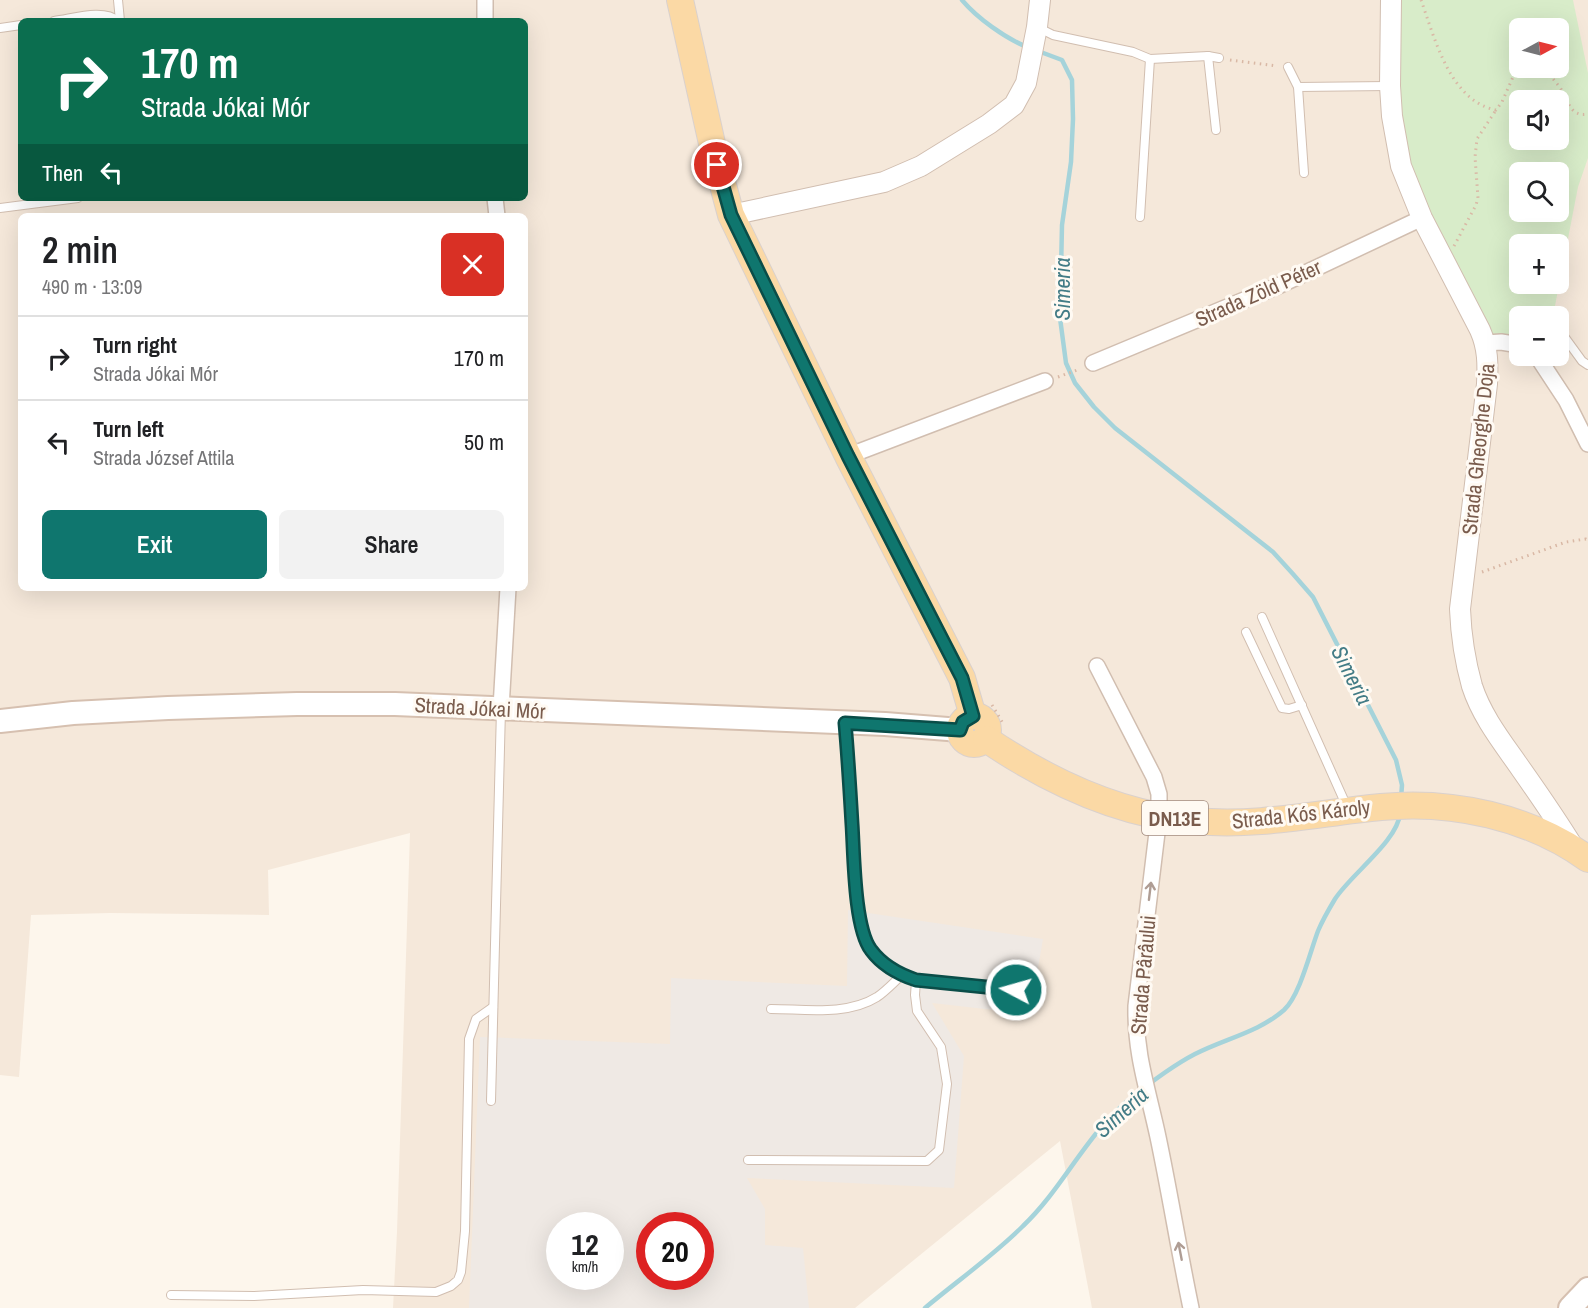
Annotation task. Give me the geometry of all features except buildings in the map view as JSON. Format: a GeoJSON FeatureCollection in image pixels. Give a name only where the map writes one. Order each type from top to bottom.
{"type":"FeatureCollection","features":[{"type":"Feature","properties":{"kind":"main road","name":"DN13E"},"geometry":{"type":"LineString","coordinates":[[680,0],[713,148],[731,215],[848,456],[962,678],[966,723]]}},
{"type":"Feature","properties":{"kind":"main road","name":"Strada Jókai Mór"},"geometry":{"type":"LineString","coordinates":[[0,721],[123,710],[297,704],[395,704],[845,723],[966,723]]}},
{"type":"Feature","properties":{"kind":"main road","name":"Strada Kós Károly"},"geometry":{"type":"LineString","coordinates":[[966,723],[980,718],[986,723],[988,731],[986,739],[1026,764],[1076,789],[1122,807],[1159,816],[1195,821],[1240,823],[1381,807],[1441,806],[1510,821],[1541,833],[1582,855]]}},
{"type":"Feature","properties":{"kind":"main road"},"geometry":{"type":"LineString","coordinates":[[1570,1308],[1588,1289]]}},
{"type":"Feature","properties":{"kind":"street"},"geometry":{"type":"LineString","coordinates":[[484,0],[485,18]]}},
{"type":"Feature","properties":{"kind":"street"},"geometry":{"type":"LineString","coordinates":[[731,215],[867,188],[902,176],[1005,113],[1021,94],[1030,64],[1040,0]]}},
{"type":"Feature","properties":{"kind":"street","name":"Strada Gheorghe Doja"},"geometry":{"type":"LineString","coordinates":[[1391,0],[1390,86],[1392,116],[1401,166],[1422,219],[1486,343],[1488,356],[1487,384],[1460,609],[1461,631],[1473,687],[1495,732],[1582,855]]}},
{"type":"Feature","properties":{"kind":"street","name":"Strada Zöld Péter"},"geometry":{"type":"LineString","coordinates":[[1087,366],[1278,286],[1422,219]]}},
{"type":"Feature","properties":{"kind":"street"},"geometry":{"type":"LineString","coordinates":[[1486,343],[1509,343]]}},
{"type":"Feature","properties":{"kind":"street"},"geometry":{"type":"LineString","coordinates":[[1544,366],[1566,400],[1588,444]]}},
{"type":"Feature","properties":{"kind":"street"},"geometry":{"type":"LineString","coordinates":[[848,456],[1045,381]]}},
{"type":"Feature","properties":{"kind":"street"},"geometry":{"type":"LineString","coordinates":[[501,708],[508,591]]}},
{"type":"Feature","properties":{"kind":"street","name":"Strada Pârâului"},"geometry":{"type":"LineString","coordinates":[[1097,666],[1154,777],[1159,794],[1159,816],[1136,1006],[1136,1032],[1138,1054],[1191,1308]]}},
{"type":"Feature","properties":{"kind":"lane"},"geometry":{"type":"LineString","coordinates":[[118,0],[119,18]]}},
{"type":"Feature","properties":{"kind":"lane"},"geometry":{"type":"LineString","coordinates":[[77,18],[100,15],[114,18]]}},
{"type":"Feature","properties":{"kind":"lane"},"geometry":{"type":"LineString","coordinates":[[0,28],[18,26]]}},
{"type":"Feature","properties":{"kind":"lane"},"geometry":{"type":"LineString","coordinates":[[1037,27],[1053,35],[1134,52],[1150,58],[1208,56],[1220,58]]}},
{"type":"Feature","properties":{"kind":"lane"},"geometry":{"type":"LineString","coordinates":[[1208,56],[1216,130]]}},
{"type":"Feature","properties":{"kind":"lane"},"geometry":{"type":"LineString","coordinates":[[1140,217],[1150,58]]}},
{"type":"Feature","properties":{"kind":"lane"},"geometry":{"type":"LineString","coordinates":[[1288,67],[1298,87],[1304,173]]}},
{"type":"Feature","properties":{"kind":"lane"},"geometry":{"type":"LineString","coordinates":[[1298,87],[1390,86]]}},
{"type":"Feature","properties":{"kind":"lane"},"geometry":{"type":"LineString","coordinates":[[0,208],[55,201]]}},
{"type":"Feature","properties":{"kind":"lane"},"geometry":{"type":"LineString","coordinates":[[1569,343],[1582,361],[1588,365]]}},
{"type":"Feature","properties":{"kind":"lane"},"geometry":{"type":"LineString","coordinates":[[1262,617],[1349,811]]}},
{"type":"Feature","properties":{"kind":"lane"},"geometry":{"type":"LineString","coordinates":[[1245,632],[1282,708],[1290,709],[1302,705]]}},
{"type":"Feature","properties":{"kind":"lane"},"geometry":{"type":"LineString","coordinates":[[491,1101],[502,747],[501,708]]}},
{"type":"Feature","properties":{"kind":"lane"},"geometry":{"type":"LineString","coordinates":[[845,723],[855,877],[863,934],[870,949],[892,970],[916,980],[1016,990]]}},
{"type":"Feature","properties":{"kind":"lane"},"geometry":{"type":"LineString","coordinates":[[771,1009],[837,1009],[856,1005],[876,997],[902,975]]}},
{"type":"Feature","properties":{"kind":"lane"},"geometry":{"type":"LineString","coordinates":[[748,1160],[927,1161],[939,1150],[947,1084],[941,1047],[917,1011],[916,980]]}},
{"type":"Feature","properties":{"kind":"lane"},"geometry":{"type":"LineString","coordinates":[[171,1295],[254,1296],[363,1290],[436,1293],[458,1280],[461,1272],[465,1231],[469,1039],[476,1019],[493,1007]]}},
{"type":"Feature","properties":{"kind":"path"},"geometry":{"type":"LineString","coordinates":[[1421,0],[1452,75],[1464,93],[1484,107],[1496,110]]}},
{"type":"Feature","properties":{"kind":"path"},"geometry":{"type":"LineString","coordinates":[[1220,58],[1288,67]]}},
{"type":"Feature","properties":{"kind":"path"},"geometry":{"type":"LineString","coordinates":[[1440,255],[1455,246],[1476,206],[1477,139],[1502,102],[1513,77],[1532,71],[1549,72],[1572,111],[1579,115],[1588,114]]}},
{"type":"Feature","properties":{"kind":"path"},"geometry":{"type":"LineString","coordinates":[[1062,376],[1087,366]]}},
{"type":"Feature","properties":{"kind":"path"},"geometry":{"type":"LineString","coordinates":[[1463,578],[1566,542],[1586,539],[1588,541]]}},
{"type":"Feature","properties":{"kind":"shaded area"},"geometry":{"type":"Polygon","coordinates":[[[0,0],[1588,0],[1588,1308],[1092,1308],[1060,1141],[855,1308],[393,1308],[410,833],[268,870],[269,915],[110,913],[31,915],[19,1077],[0,1075],[0,0]]]}},
{"type":"Feature","properties":{"kind":"shaded area"},"geometry":{"type":"Polygon","coordinates":[[[848,910],[1043,939],[1030,1014],[932,1003],[964,1056],[954,1188],[747,1178],[765,1209],[765,1245],[803,1248],[809,1308],[469,1308],[480,1037],[670,1044],[671,978],[847,986],[848,910]]]}},
{"type":"Feature","properties":{"kind":"green space"},"geometry":{"type":"Polygon","coordinates":[[[1391,0],[1573,0],[1588,73],[1588,158],[1578,187],[1569,234],[1509,234],[1509,294],[1557,294],[1555,306],[1509,306],[1509,344],[1486,343],[1407,186],[1391,0]]]}},
{"type":"Feature","properties":{"kind":"waterway","name":"Simeria"},"geometry":{"type":"LineString","coordinates":[[962,0],[992,27],[1027,47]]}},
{"type":"Feature","properties":{"kind":"waterway","name":"Simeria"},"geometry":{"type":"LineString","coordinates":[[1038,51],[1062,60],[1072,80],[1071,162],[1062,225],[1060,318],[1066,363],[1075,383],[1115,428],[1273,552],[1313,597],[1396,760],[1402,785],[1401,799]]}},
{"type":"Feature","properties":{"kind":"waterway","name":"Simeria"},"geometry":{"type":"LineString","coordinates":[[925,1308],[987,1258],[1038,1211],[1101,1128],[1131,1098],[1186,1059],[1252,1030],[1284,1010],[1300,984],[1318,931],[1335,899],[1383,846],[1397,824],[1400,813]]}},
{"type":"Feature","properties":{"kind":"route"},"geometry":{"type":"LineString","coordinates":[[717,165],[731,215],[848,456],[962,678],[973,716],[963,722],[960,730],[845,723],[855,877],[863,934],[870,949],[892,970],[902,975],[916,980],[1016,990]]}}]}
